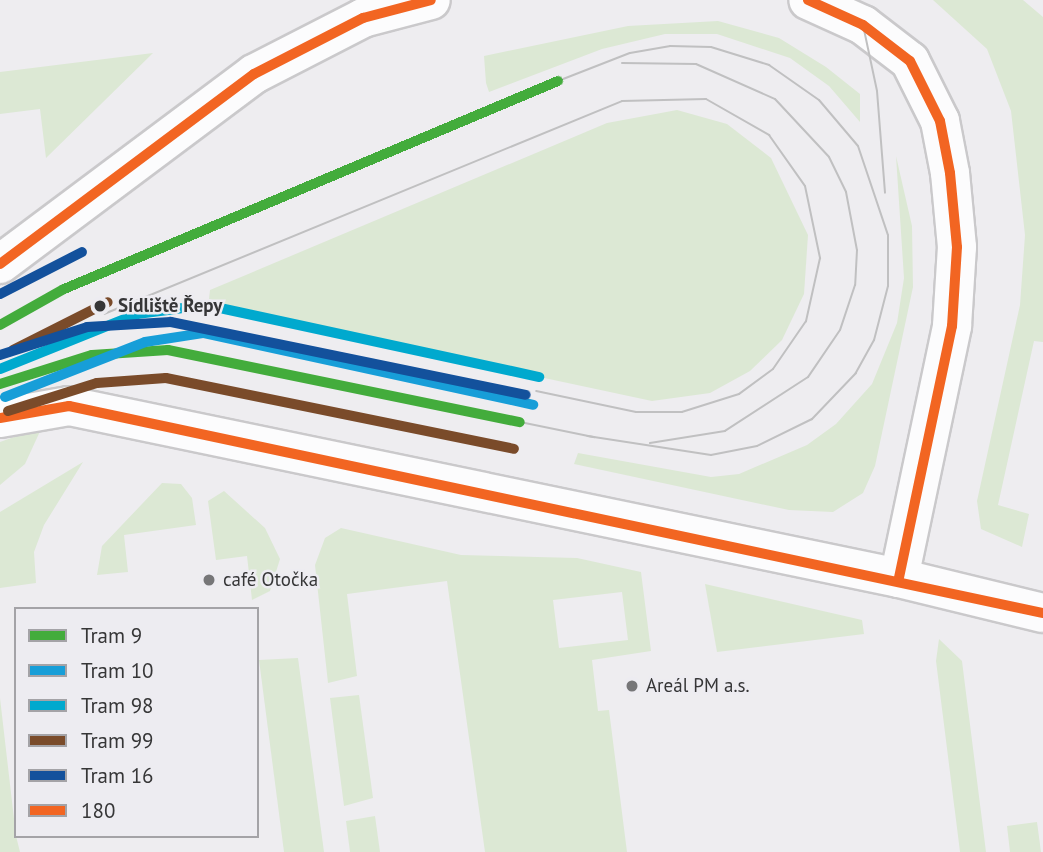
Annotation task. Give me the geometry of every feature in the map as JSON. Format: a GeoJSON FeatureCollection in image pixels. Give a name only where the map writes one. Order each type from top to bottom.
{"type":"FeatureCollection","features":[{"type":"Feature","properties":{"kind":"street"},"geometry":{"type":"LineString","coordinates":[[0,264],[254,74],[363,18],[431,0]]}},
{"type":"Feature","properties":{"kind":"street"},"geometry":{"type":"LineString","coordinates":[[808,0],[863,25],[910,61],[940,121],[950,173],[957,247],[952,326],[899,578]]}},
{"type":"Feature","properties":{"kind":"street"},"geometry":{"type":"LineString","coordinates":[[15,413],[69,406],[899,578],[1043,612]]}},
{"type":"Feature","properties":{"kind":"green space"},"geometry":{"type":"Polygon","coordinates":[[[933,0],[1023,0],[1043,17],[1043,342],[1034,341],[998,505],[1029,514],[1022,547],[981,529],[977,501],[1020,305],[1025,235],[1011,111],[987,49],[933,0]]]}},
{"type":"Feature","properties":{"kind":"green space"},"geometry":{"type":"Polygon","coordinates":[[[718,21],[779,38],[826,67],[860,94],[860,122],[829,86],[790,58],[717,34],[665,34],[602,49],[489,92],[486,83],[484,56],[628,26],[718,21]]]}},
{"type":"Feature","properties":{"kind":"green space"},"geometry":{"type":"Polygon","coordinates":[[[153,53],[46,158],[40,109],[0,114],[0,72],[153,53]]]}},
{"type":"Feature","properties":{"kind":"green space"},"geometry":{"type":"Polygon","coordinates":[[[677,110],[727,124],[771,158],[808,235],[804,294],[782,340],[750,371],[710,393],[652,401],[286,323],[209,299],[210,290],[607,123],[677,110]]]}},
{"type":"Feature","properties":{"kind":"green space"},"geometry":{"type":"Polygon","coordinates":[[[896,156],[912,226],[913,287],[875,466],[863,493],[833,512],[789,510],[574,464],[578,453],[711,477],[739,474],[807,445],[836,424],[872,384],[897,323],[904,278],[896,156]]]}},
{"type":"Feature","properties":{"kind":"green space"},"geometry":{"type":"Polygon","coordinates":[[[42,427],[25,464],[0,485],[0,442],[42,427]]]}},
{"type":"Feature","properties":{"kind":"green space"},"geometry":{"type":"Polygon","coordinates":[[[83,462],[44,525],[34,552],[36,583],[0,588],[0,512],[83,462]]]}},
{"type":"Feature","properties":{"kind":"green space"},"geometry":{"type":"Polygon","coordinates":[[[162,483],[181,484],[192,498],[196,525],[124,535],[128,572],[97,575],[102,546],[162,483]]]}},
{"type":"Feature","properties":{"kind":"green space"},"geometry":{"type":"Polygon","coordinates":[[[224,491],[265,528],[280,559],[270,591],[252,600],[247,556],[216,560],[208,501],[224,491]]]}},
{"type":"Feature","properties":{"kind":"green space"},"geometry":{"type":"Polygon","coordinates":[[[341,528],[461,555],[577,558],[641,572],[651,651],[592,660],[598,711],[609,710],[627,852],[485,852],[447,581],[347,594],[357,676],[328,683],[315,565],[325,538],[341,528]],[[622,592],[553,600],[559,648],[628,640],[622,592]]]}},
{"type":"Feature","properties":{"kind":"green space"},"geometry":{"type":"Polygon","coordinates":[[[705,584],[862,620],[864,634],[717,652],[705,584]]]}},
{"type":"Feature","properties":{"kind":"green space"},"geometry":{"type":"Polygon","coordinates":[[[939,639],[962,661],[986,852],[960,852],[936,661],[939,639]]]}},
{"type":"Feature","properties":{"kind":"green space"},"geometry":{"type":"Polygon","coordinates":[[[298,658],[324,852],[284,852],[259,660],[298,658]]]}},
{"type":"Feature","properties":{"kind":"green space"},"geometry":{"type":"Polygon","coordinates":[[[359,695],[373,798],[344,806],[330,698],[359,695]]]}},
{"type":"Feature","properties":{"kind":"green space"},"geometry":{"type":"Polygon","coordinates":[[[0,698],[14,838],[16,838],[20,852],[0,852],[0,698]]]}},
{"type":"Feature","properties":{"kind":"green space"},"geometry":{"type":"Polygon","coordinates":[[[375,816],[380,852],[350,852],[346,821],[375,816]]]}},
{"type":"Feature","properties":{"kind":"green space"},"geometry":{"type":"Polygon","coordinates":[[[1037,822],[1041,852],[1010,852],[1007,826],[1037,822]]]}},
{"type":"Feature","properties":{"kind":"tram line"},"geometry":{"type":"LineString","coordinates":[[863,25],[877,91],[885,193]]}},
{"type":"Feature","properties":{"kind":"tram line"},"geometry":{"type":"LineString","coordinates":[[558,81],[630,53],[670,46],[711,47],[769,65],[819,100],[858,146],[888,235],[888,286],[874,340],[856,373],[812,419],[757,446],[711,455],[587,436]]}},
{"type":"Feature","properties":{"kind":"tram line"},"geometry":{"type":"LineString","coordinates":[[622,63],[696,64],[775,99],[829,157],[846,192],[857,250],[855,285],[840,330],[808,377],[725,431],[650,443]]}},
{"type":"Feature","properties":{"kind":"tram line","name":"9"},"geometry":{"type":"LineString","coordinates":[[0,325],[64,289],[558,81]]}},
{"type":"Feature","properties":{"kind":"tram line"},"geometry":{"type":"LineString","coordinates":[[104,314],[622,101],[706,99],[769,135],[805,186],[820,258],[806,321],[773,369],[739,394],[682,412],[636,412],[536,391]]}},
{"type":"Feature","properties":{"kind":"tram line","name":"16"},"geometry":{"type":"LineString","coordinates":[[0,294],[82,252]]}},
{"type":"Feature","properties":{"kind":"tram line","name":"99"},"geometry":{"type":"LineString","coordinates":[[13,350],[108,302]]}},
{"type":"Feature","properties":{"kind":"tram line","name":"98"},"geometry":{"type":"LineString","coordinates":[[0,369],[137,314],[206,305],[539,377]]}},
{"type":"Feature","properties":{"kind":"tram line","name":"16"},"geometry":{"type":"LineString","coordinates":[[0,355],[87,327],[171,322],[526,395]]}},
{"type":"Feature","properties":{"kind":"tram line","name":"10"},"geometry":{"type":"LineString","coordinates":[[5,397],[145,342],[204,333],[533,405]]}},
{"type":"Feature","properties":{"kind":"tram line","name":"9"},"geometry":{"type":"LineString","coordinates":[[0,384],[92,355],[168,350],[520,422]]}},
{"type":"Feature","properties":{"kind":"tram line","name":"99"},"geometry":{"type":"LineString","coordinates":[[8,411],[97,383],[166,378],[514,449]]}},
{"type":"Feature","properties":{"kind":"tram line"},"geometry":{"type":"LineString","coordinates":[[520,422],[594,437]]}},
{"type":"Feature","properties":{"kind":"transit line","name":"180"},"geometry":{"type":"LineString","coordinates":[[0,264],[254,74],[363,18],[431,0]]}},
{"type":"Feature","properties":{"kind":"transit line","name":"180"},"geometry":{"type":"LineString","coordinates":[[808,0],[863,25],[910,61],[940,121],[950,173],[957,247],[952,326],[899,578]]}},
{"type":"Feature","properties":{"kind":"transit line","name":"180"},"geometry":{"type":"LineString","coordinates":[[0,418],[69,406],[1043,613]]}},
{"type":"Feature","properties":{"kind":"place","name":"Sídliště Řepy"},"geometry":{"type":"Point","coordinates":[100,306]}},
{"type":"Feature","properties":{"kind":"place","name":"café Otočka"},"geometry":{"type":"Point","coordinates":[209,580]}},
{"type":"Feature","properties":{"kind":"place","name":"Areál PM a.s."},"geometry":{"type":"Point","coordinates":[632,686]}}]}
